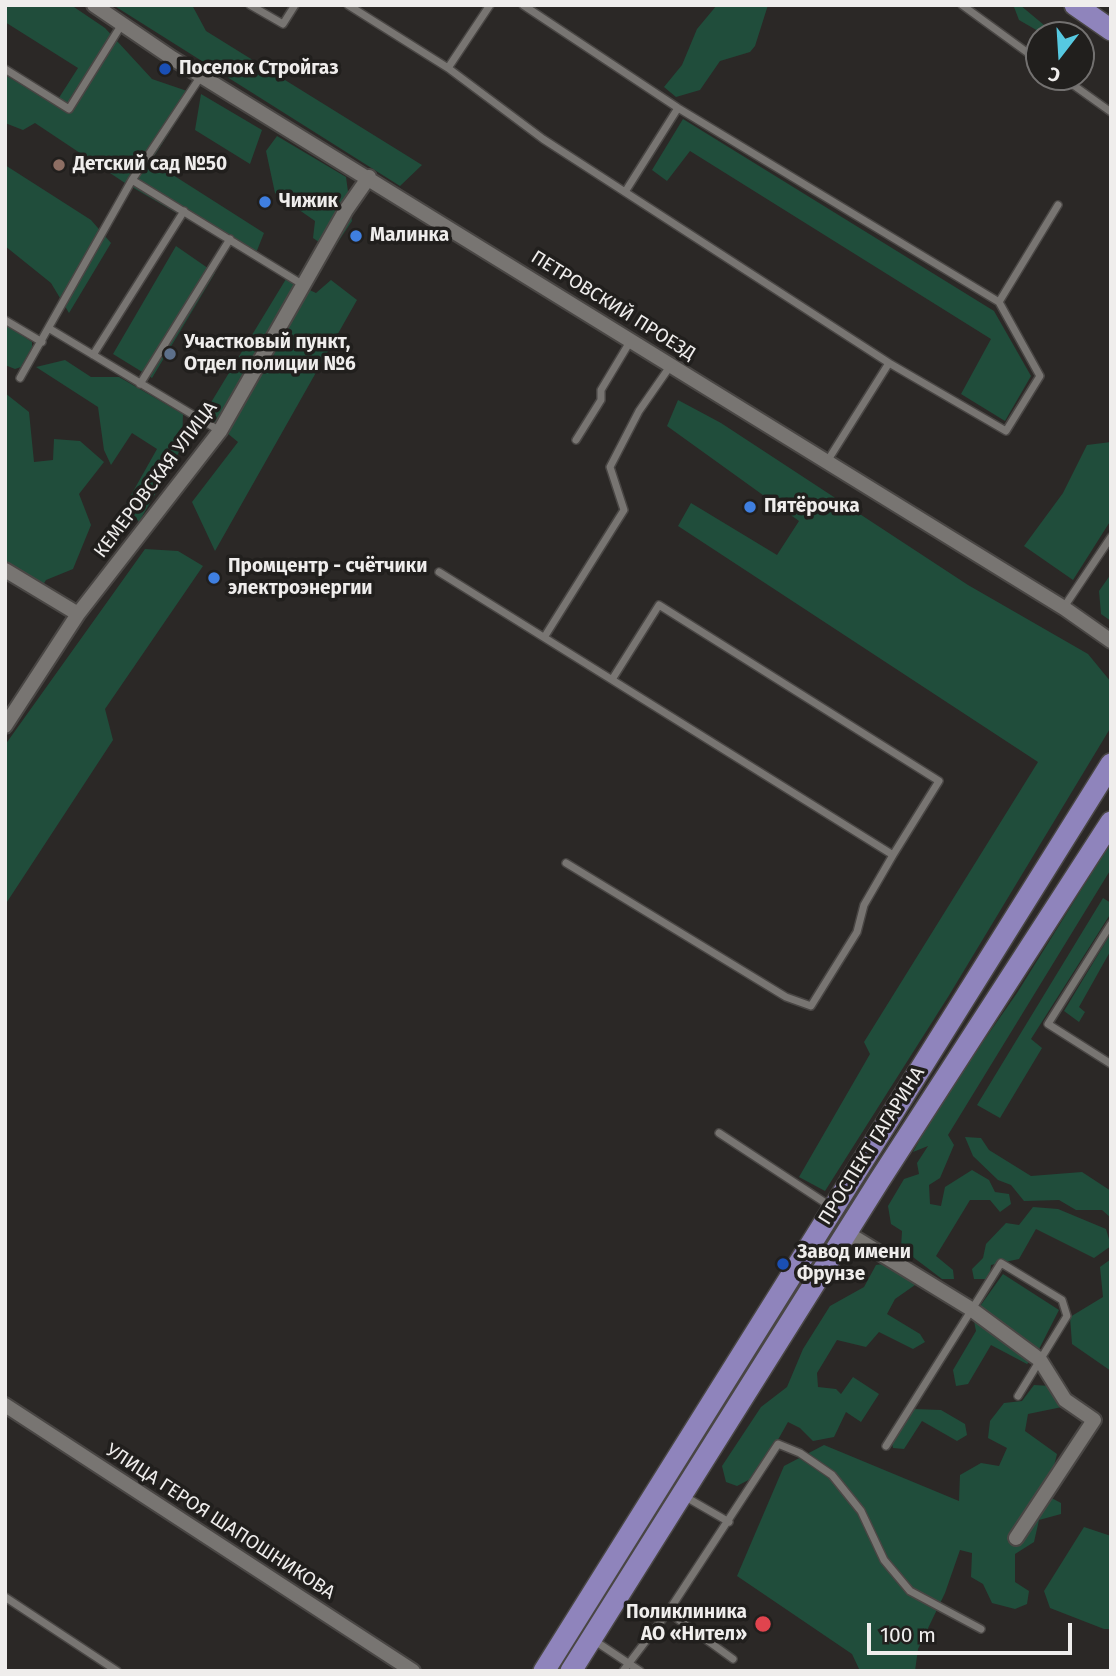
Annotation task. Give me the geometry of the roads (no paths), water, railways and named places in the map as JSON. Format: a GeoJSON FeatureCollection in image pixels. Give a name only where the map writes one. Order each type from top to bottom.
{"type":"FeatureCollection","features":[{"type":"Feature","properties":{"kind":"main road"},"geometry":{"type":"LineString","coordinates":[[1075,5],[1111,30]]}},
{"type":"Feature","properties":{"kind":"main road"},"geometry":{"type":"LineString","coordinates":[[1098,5],[1111,13]]}},
{"type":"Feature","properties":{"kind":"main road","name":"ПРОСПЕКТ ГАГАРИНА"},"geometry":{"type":"LineString","coordinates":[[544,1671],[1111,764]]}},
{"type":"Feature","properties":{"kind":"main road","name":"ПРОСПЕКТ ГАГАРИНА"},"geometry":{"type":"LineString","coordinates":[[571,1671],[847,1233],[1111,822]]}},
{"type":"Feature","properties":{"kind":"street","name":"ПЕТРОВСКИЙ ПРОЕЗД"},"geometry":{"type":"LineString","coordinates":[[94,5],[201,75],[828,460],[1064,608],[1111,641]]}},
{"type":"Feature","properties":{"kind":"street","name":"КЕМЕРОВСКАЯ УЛИЦА"},"geometry":{"type":"LineString","coordinates":[[5,726],[78,614],[220,431],[346,210],[369,177]]}},
{"type":"Feature","properties":{"kind":"street"},"geometry":{"type":"LineString","coordinates":[[5,570],[78,614]]}},
{"type":"Feature","properties":{"kind":"street"},"geometry":{"type":"LineString","coordinates":[[847,1233],[971,1309],[1040,1360],[1065,1400],[1094,1420],[1016,1538]]}},
{"type":"Feature","properties":{"kind":"street","name":"УЛИЦА ГЕРОЯ ШАПОШНИКОВА"},"geometry":{"type":"LineString","coordinates":[[5,1405],[413,1671]]}},
{"type":"Feature","properties":{"kind":"lane"},"geometry":{"type":"LineString","coordinates":[[250,5],[283,24],[295,5]]}},
{"type":"Feature","properties":{"kind":"lane"},"geometry":{"type":"LineString","coordinates":[[348,5],[448,68],[543,139],[889,363],[1006,431],[1040,376],[999,302],[678,108],[523,5]]}},
{"type":"Feature","properties":{"kind":"lane"},"geometry":{"type":"LineString","coordinates":[[448,68],[490,5]]}},
{"type":"Feature","properties":{"kind":"lane"},"geometry":{"type":"LineString","coordinates":[[962,5],[1025,51]]}},
{"type":"Feature","properties":{"kind":"lane"},"geometry":{"type":"LineString","coordinates":[[5,69],[69,109],[122,24]]}},
{"type":"Feature","properties":{"kind":"lane"},"geometry":{"type":"LineString","coordinates":[[20,378],[132,180],[201,75]]}},
{"type":"Feature","properties":{"kind":"lane"},"geometry":{"type":"LineString","coordinates":[[1082,91],[1111,112]]}},
{"type":"Feature","properties":{"kind":"lane"},"geometry":{"type":"LineString","coordinates":[[625,192],[678,108]]}},
{"type":"Feature","properties":{"kind":"lane"},"geometry":{"type":"LineString","coordinates":[[132,180],[305,286]]}},
{"type":"Feature","properties":{"kind":"lane"},"geometry":{"type":"LineString","coordinates":[[999,302],[1058,205]]}},
{"type":"Feature","properties":{"kind":"lane"},"geometry":{"type":"LineString","coordinates":[[93,355],[184,211]]}},
{"type":"Feature","properties":{"kind":"lane"},"geometry":{"type":"LineString","coordinates":[[140,384],[230,239]]}},
{"type":"Feature","properties":{"kind":"lane"},"geometry":{"type":"LineString","coordinates":[[5,320],[42,342]]}},
{"type":"Feature","properties":{"kind":"lane"},"geometry":{"type":"LineString","coordinates":[[50,329],[220,431]]}},
{"type":"Feature","properties":{"kind":"lane"},"geometry":{"type":"LineString","coordinates":[[576,440],[601,400],[601,390],[632,340]]}},
{"type":"Feature","properties":{"kind":"lane"},"geometry":{"type":"LineString","coordinates":[[828,460],[889,363]]}},
{"type":"Feature","properties":{"kind":"lane"},"geometry":{"type":"LineString","coordinates":[[545,636],[624,510],[610,467],[639,411],[671,365]]}},
{"type":"Feature","properties":{"kind":"lane"},"geometry":{"type":"LineString","coordinates":[[1064,608],[1111,537]]}},
{"type":"Feature","properties":{"kind":"lane"},"geometry":{"type":"LineString","coordinates":[[439,572],[893,855]]}},
{"type":"Feature","properties":{"kind":"lane"},"geometry":{"type":"LineString","coordinates":[[566,863],[786,997],[811,1006],[857,932],[864,905],[939,781],[659,605],[613,678]]}},
{"type":"Feature","properties":{"kind":"lane"},"geometry":{"type":"LineString","coordinates":[[1111,924],[1048,1024],[1111,1064]]}},
{"type":"Feature","properties":{"kind":"lane"},"geometry":{"type":"LineString","coordinates":[[719,1133],[834,1209]]}},
{"type":"Feature","properties":{"kind":"lane"},"geometry":{"type":"LineString","coordinates":[[886,1446],[1001,1263],[1062,1300],[1067,1316],[1018,1396]]}},
{"type":"Feature","properties":{"kind":"lane"},"geometry":{"type":"LineString","coordinates":[[624,1671],[635,1668],[668,1612],[778,1444],[800,1453],[832,1475],[861,1511],[884,1560],[910,1591],[981,1629]]}},
{"type":"Feature","properties":{"kind":"lane"},"geometry":{"type":"LineString","coordinates":[[682,1495],[729,1522]]}},
{"type":"Feature","properties":{"kind":"lane"},"geometry":{"type":"LineString","coordinates":[[5,1597],[117,1671]]}},
{"type":"Feature","properties":{"kind":"lane"},"geometry":{"type":"LineString","coordinates":[[668,1612],[733,1659]]}},
{"type":"Feature","properties":{"kind":"lane"},"geometry":{"type":"LineString","coordinates":[[591,1639],[635,1668]]}},
{"type":"Feature","properties":{"kind":"place","name":"Поселок Стройгаз"},"geometry":{"type":"Point","coordinates":[165,69]}},
{"type":"Feature","properties":{"kind":"place","name":"Детский сад №50"},"geometry":{"type":"Point","coordinates":[59,165]}},
{"type":"Feature","properties":{"kind":"place","name":"Чижик"},"geometry":{"type":"Point","coordinates":[265,202]}},
{"type":"Feature","properties":{"kind":"place","name":"Малинка"},"geometry":{"type":"Point","coordinates":[356,236]}},
{"type":"Feature","properties":{"kind":"place","name":"Участковый пункт, Отдел полиции №6"},"geometry":{"type":"Point","coordinates":[170,354]}},
{"type":"Feature","properties":{"kind":"place","name":"Пятёрочка"},"geometry":{"type":"Point","coordinates":[750,507]}},
{"type":"Feature","properties":{"kind":"place","name":"Промцентр - счётчики электроэнергии"},"geometry":{"type":"Point","coordinates":[214,578]}},
{"type":"Feature","properties":{"kind":"place","name":"Завод имени Фрунзе"},"geometry":{"type":"Point","coordinates":[783,1264]}},
{"type":"Feature","properties":{"kind":"place","name":"Поликлиника АО «Нител»"},"geometry":{"type":"Point","coordinates":[763,1624]}}]}
